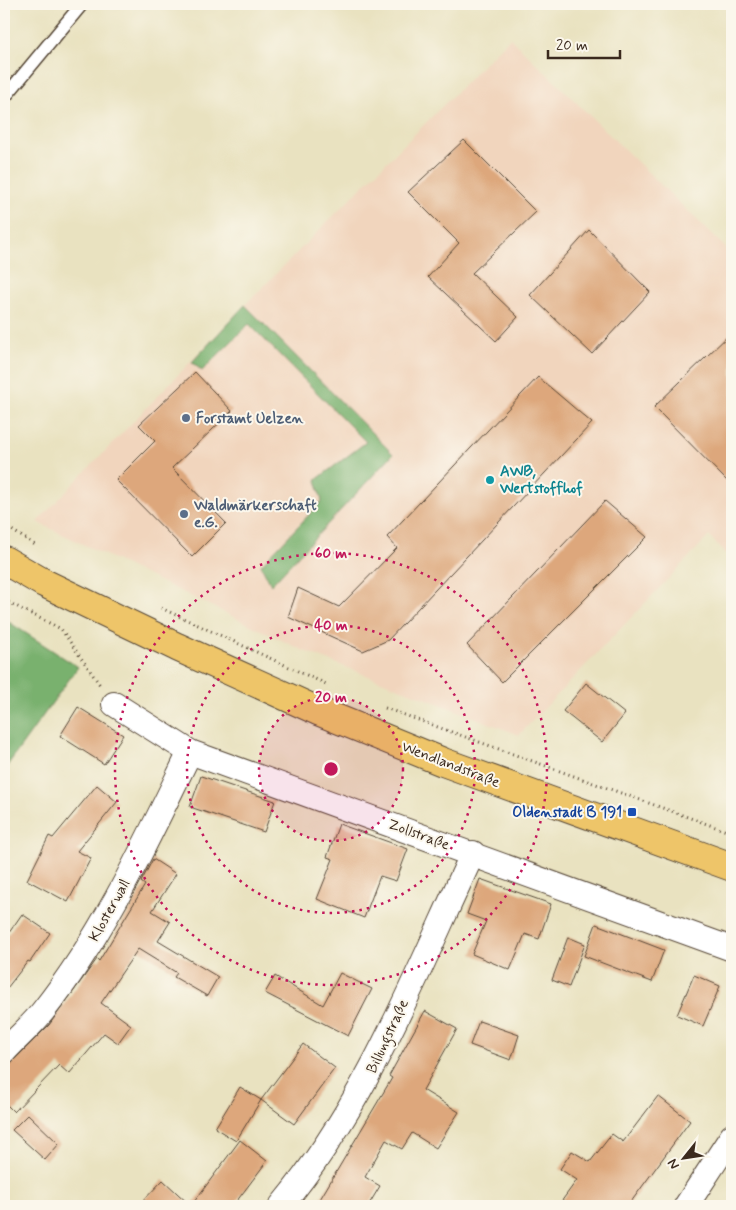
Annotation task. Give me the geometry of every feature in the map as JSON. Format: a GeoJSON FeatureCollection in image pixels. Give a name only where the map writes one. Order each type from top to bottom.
{"type":"FeatureCollection","features":[{"type":"Feature","properties":{"kind":"main road","name":"Wendlandstraße"},"geometry":{"type":"LineString","coordinates":[[4,560],[44,583],[176,647],[318,711],[443,762],[732,867]]}},
{"type":"Feature","properties":{"kind":"street","name":"Zollstraße"},"geometry":{"type":"LineString","coordinates":[[114,704],[190,752],[473,853],[732,949]]}},
{"type":"Feature","properties":{"kind":"street","name":"Klosterwall"},"geometry":{"type":"LineString","coordinates":[[4,1052],[43,1012],[86,951],[142,851],[190,752]]}},
{"type":"Feature","properties":{"kind":"street","name":"Billungstraße"},"geometry":{"type":"LineString","coordinates":[[280,1206],[307,1174],[368,1077],[473,853]]}},
{"type":"Feature","properties":{"kind":"street"},"geometry":{"type":"LineString","coordinates":[[686,1206],[732,1136]]}},
{"type":"Feature","properties":{"kind":"lane"},"geometry":{"type":"LineString","coordinates":[[4,98],[82,4]]}},
{"type":"Feature","properties":{"kind":"path"},"geometry":{"type":"LineString","coordinates":[[4,526],[37,547]]}},
{"type":"Feature","properties":{"kind":"path"},"geometry":{"type":"LineString","coordinates":[[4,600],[60,629],[114,704]]}},
{"type":"Feature","properties":{"kind":"path"},"geometry":{"type":"LineString","coordinates":[[159,607],[329,685]]}},
{"type":"Feature","properties":{"kind":"path"},"geometry":{"type":"LineString","coordinates":[[384,708],[732,833]]}},
{"type":"Feature","properties":{"kind":"shaded area"},"geometry":{"type":"Polygon","coordinates":[[[510,38],[732,254],[732,560],[709,536],[519,735],[302,650],[37,522],[245,305],[510,38]]]}},
{"type":"Feature","properties":{"kind":"green space"},"geometry":{"type":"Polygon","coordinates":[[[245,305],[393,454],[271,585],[261,565],[322,501],[316,480],[366,442],[249,324],[202,371],[192,362],[245,305]]]}},
{"type":"Feature","properties":{"kind":"green space"},"geometry":{"type":"Polygon","coordinates":[[[4,619],[78,667],[4,770],[4,619]]]}},
{"type":"Feature","properties":{"kind":"building"},"geometry":{"type":"Polygon","coordinates":[[[464,140],[536,212],[472,273],[518,317],[496,341],[428,277],[459,243],[408,192],[464,140]]]}},
{"type":"Feature","properties":{"kind":"building"},"geometry":{"type":"Polygon","coordinates":[[[589,230],[650,292],[592,354],[530,295],[589,230]]]}},
{"type":"Feature","properties":{"kind":"building"},"geometry":{"type":"Polygon","coordinates":[[[732,332],[732,486],[654,407],[732,332]]]}},
{"type":"Feature","properties":{"kind":"building"},"geometry":{"type":"Polygon","coordinates":[[[195,372],[232,411],[172,468],[226,523],[192,557],[116,480],[155,441],[139,425],[195,372]]]}},
{"type":"Feature","properties":{"kind":"building","name":"AWB, Wertstoffhof"},"geometry":{"type":"Polygon","coordinates":[[[538,377],[592,423],[388,640],[363,651],[288,617],[298,588],[339,607],[397,548],[387,537],[538,377]]]}},
{"type":"Feature","properties":{"kind":"building"},"geometry":{"type":"Polygon","coordinates":[[[605,501],[647,537],[502,682],[467,645],[605,501]]]}},
{"type":"Feature","properties":{"kind":"building"},"geometry":{"type":"Polygon","coordinates":[[[586,683],[625,714],[602,742],[563,711],[586,683]]]}},
{"type":"Feature","properties":{"kind":"building"},"geometry":{"type":"Polygon","coordinates":[[[78,707],[123,735],[104,764],[60,736],[78,707]]]}},
{"type":"Feature","properties":{"kind":"building"},"geometry":{"type":"Polygon","coordinates":[[[201,776],[275,801],[264,832],[190,807],[201,776]]]}},
{"type":"Feature","properties":{"kind":"building"},"geometry":{"type":"Polygon","coordinates":[[[97,785],[117,802],[77,851],[91,858],[68,902],[27,880],[49,836],[53,838],[97,785]]]}},
{"type":"Feature","properties":{"kind":"building"},"geometry":{"type":"Polygon","coordinates":[[[339,824],[408,849],[396,881],[380,876],[364,918],[317,899],[333,859],[327,857],[339,824]]]}},
{"type":"Feature","properties":{"kind":"building"},"geometry":{"type":"Polygon","coordinates":[[[153,859],[176,874],[152,911],[170,922],[158,941],[218,977],[207,996],[174,977],[177,973],[138,949],[101,1003],[131,1025],[118,1043],[104,1033],[69,1074],[59,1065],[14,1112],[4,1102],[4,1070],[49,1025],[97,959],[99,961],[145,885],[141,882],[153,859]]]}},
{"type":"Feature","properties":{"kind":"building"},"geometry":{"type":"Polygon","coordinates":[[[480,879],[551,904],[539,939],[525,934],[510,970],[472,954],[486,921],[467,914],[480,879]]]}},
{"type":"Feature","properties":{"kind":"building"},"geometry":{"type":"Polygon","coordinates":[[[22,914],[50,933],[30,962],[28,961],[4,992],[4,940],[22,914]]]}},
{"type":"Feature","properties":{"kind":"building"},"geometry":{"type":"Polygon","coordinates":[[[596,924],[664,950],[652,982],[584,956],[596,924]]]}},
{"type":"Feature","properties":{"kind":"building"},"geometry":{"type":"Polygon","coordinates":[[[568,937],[585,944],[569,987],[552,980],[568,937]]]}},
{"type":"Feature","properties":{"kind":"building"},"geometry":{"type":"Polygon","coordinates":[[[340,973],[372,989],[348,1036],[265,993],[275,976],[323,1005],[340,973]]]}},
{"type":"Feature","properties":{"kind":"building"},"geometry":{"type":"Polygon","coordinates":[[[694,975],[720,986],[703,1026],[677,1015],[694,975]]]}},
{"type":"Feature","properties":{"kind":"building"},"geometry":{"type":"Polygon","coordinates":[[[425,1011],[457,1029],[423,1090],[459,1112],[436,1148],[412,1133],[402,1149],[386,1140],[365,1177],[380,1186],[368,1206],[316,1206],[392,1078],[389,1076],[425,1011]]]}},
{"type":"Feature","properties":{"kind":"building"},"geometry":{"type":"Polygon","coordinates":[[[479,1021],[519,1035],[511,1060],[470,1045],[479,1021]]]}},
{"type":"Feature","properties":{"kind":"building"},"geometry":{"type":"Polygon","coordinates":[[[303,1044],[335,1068],[294,1124],[261,1100],[303,1044]]]}},
{"type":"Feature","properties":{"kind":"building"},"geometry":{"type":"Polygon","coordinates":[[[240,1087],[261,1100],[236,1141],[215,1128],[240,1087]]]}},
{"type":"Feature","properties":{"kind":"building"},"geometry":{"type":"Polygon","coordinates":[[[658,1096],[690,1121],[628,1206],[558,1206],[577,1180],[560,1169],[572,1151],[590,1162],[612,1134],[623,1142],[658,1096]]]}},
{"type":"Feature","properties":{"kind":"building"},"geometry":{"type":"Polygon","coordinates":[[[28,1114],[59,1144],[45,1160],[12,1130],[28,1114]]]}},
{"type":"Feature","properties":{"kind":"building"},"geometry":{"type":"Polygon","coordinates":[[[240,1140],[267,1161],[233,1206],[191,1206],[240,1140]]]}},
{"type":"Feature","properties":{"kind":"building"},"geometry":{"type":"Polygon","coordinates":[[[163,1180],[191,1206],[138,1206],[163,1180]]]}},
{"type":"Feature","properties":{"kind":"place","name":"Forstamt Uelzen"},"geometry":{"type":"Point","coordinates":[186,418]}},
{"type":"Feature","properties":{"kind":"place","name":"AWB, Wertstoffhof"},"geometry":{"type":"Point","coordinates":[490,480]}},
{"type":"Feature","properties":{"kind":"place","name":"Waldmärkerschaft e.G."},"geometry":{"type":"Point","coordinates":[184,514]}},
{"type":"Feature","properties":{"kind":"place","name":"Oldenstadt B 191"},"geometry":{"type":"Point","coordinates":[632,812]}}]}
